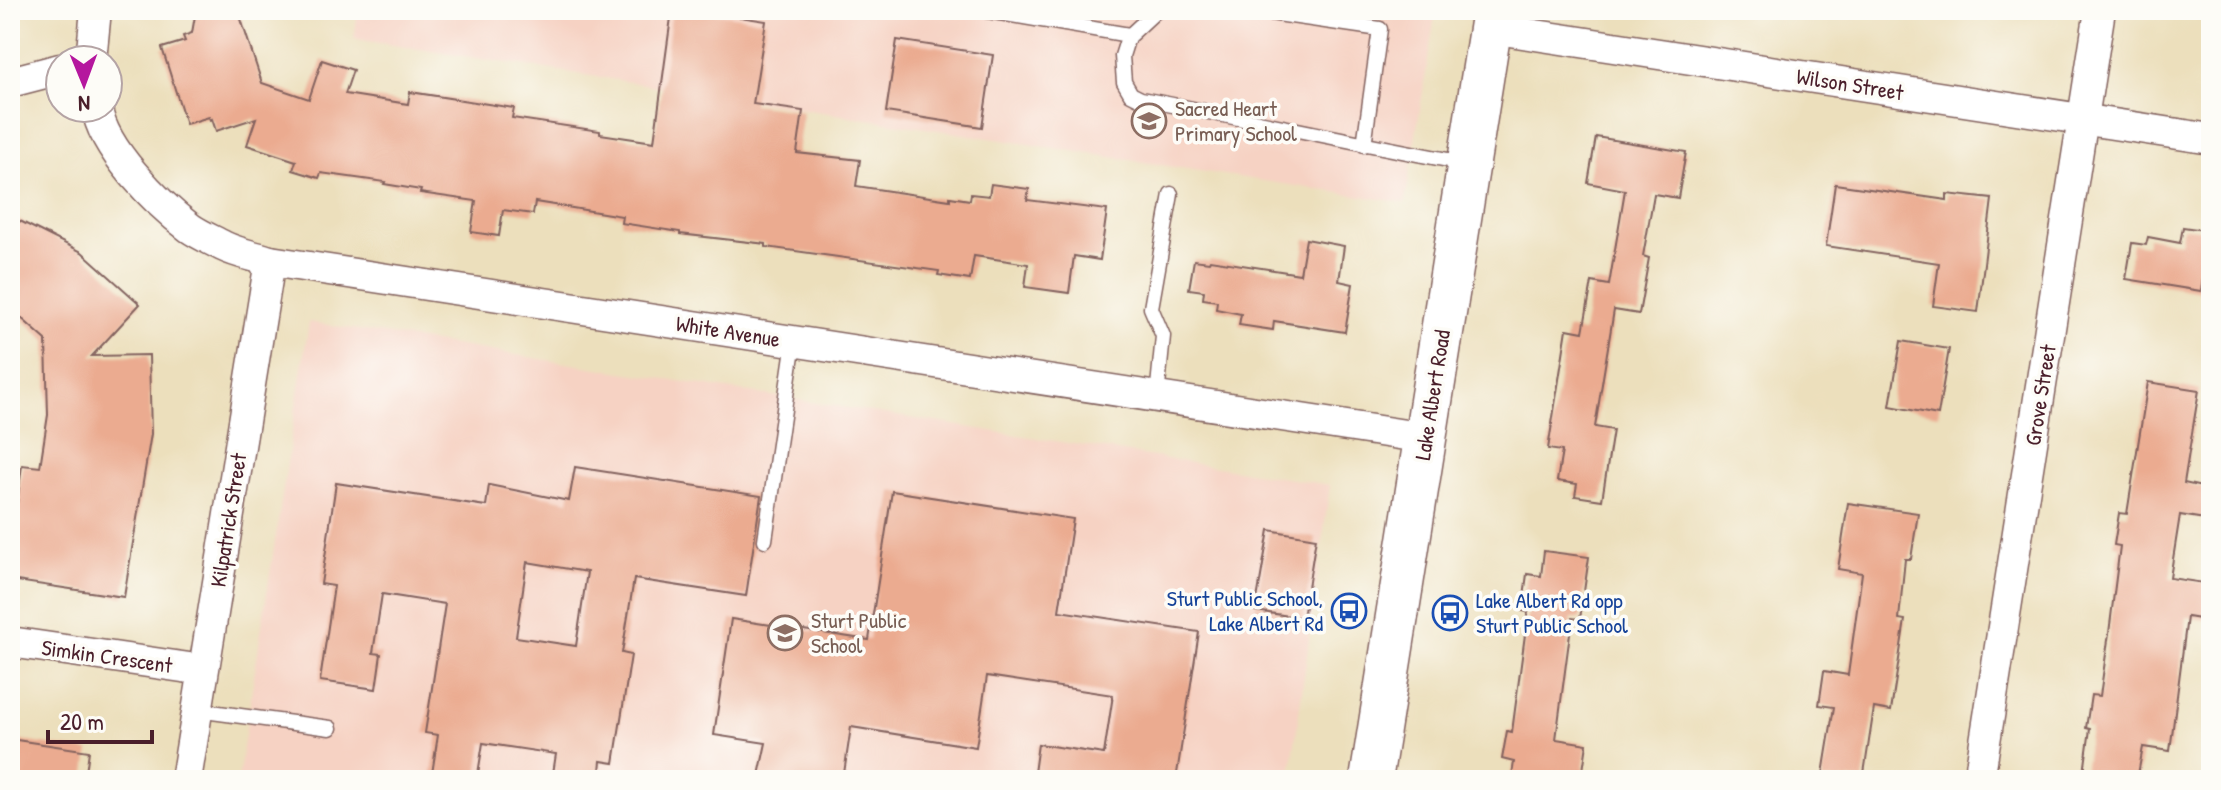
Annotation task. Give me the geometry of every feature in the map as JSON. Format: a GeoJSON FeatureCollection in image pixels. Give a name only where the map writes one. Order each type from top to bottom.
{"type":"FeatureCollection","features":[{"type":"Feature","properties":{"kind":"main road","name":"Lake Albert Road"},"geometry":{"type":"LineString","coordinates":[[1371,780],[1491,19]]}},
{"type":"Feature","properties":{"kind":"street"},"geometry":{"type":"LineString","coordinates":[[93,44],[96,10]]}},
{"type":"Feature","properties":{"kind":"street","name":"Grove Street"},"geometry":{"type":"LineString","coordinates":[[1979,780],[2100,10]]}},
{"type":"Feature","properties":{"kind":"street","name":"Wilson Street"},"geometry":{"type":"LineString","coordinates":[[1491,19],[2211,139]]}},
{"type":"Feature","properties":{"kind":"street"},"geometry":{"type":"LineString","coordinates":[[10,82],[44,73]]}},
{"type":"Feature","properties":{"kind":"street","name":"White Avenue"},"geometry":{"type":"LineString","coordinates":[[102,124],[121,158],[148,190],[191,228],[227,248],[270,261],[1425,438]]}},
{"type":"Feature","properties":{"kind":"street","name":"Kilpatrick Street"},"geometry":{"type":"LineString","coordinates":[[186,780],[270,261]]}},
{"type":"Feature","properties":{"kind":"street","name":"Simkin Crescent"},"geometry":{"type":"LineString","coordinates":[[10,642],[203,670]]}},
{"type":"Feature","properties":{"kind":"lane"},"geometry":{"type":"LineString","coordinates":[[982,10],[1129,35]]}},
{"type":"Feature","properties":{"kind":"lane"},"geometry":{"type":"LineString","coordinates":[[1157,10],[1129,35],[1122,56],[1124,82],[1131,94],[1141,99],[1469,164]]}},
{"type":"Feature","properties":{"kind":"lane"},"geometry":{"type":"LineString","coordinates":[[1249,10],[1380,29],[1364,145]]}},
{"type":"Feature","properties":{"kind":"lane"},"geometry":{"type":"LineString","coordinates":[[1157,397],[1163,336],[1151,308],[1171,194]]}},
{"type":"Feature","properties":{"kind":"lane"},"geometry":{"type":"LineString","coordinates":[[765,540],[794,341]]}},
{"type":"Feature","properties":{"kind":"lane"},"geometry":{"type":"LineString","coordinates":[[197,710],[330,728]]}},
{"type":"Feature","properties":{"kind":"shaded area","name":"Sacred Heart Primary School"},"geometry":{"type":"Polygon","coordinates":[[[358,10],[1436,10],[1405,203],[354,39],[358,10]]]}},
{"type":"Feature","properties":{"kind":"shaded area","name":"Sturt Public School"},"geometry":{"type":"Polygon","coordinates":[[[309,322],[1330,485],[1290,780],[238,780],[309,322]]]}},
{"type":"Feature","properties":{"kind":"building"},"geometry":{"type":"Polygon","coordinates":[[[196,10],[238,10],[262,83],[309,99],[322,60],[353,70],[345,94],[408,104],[410,92],[514,108],[512,118],[654,142],[672,10],[695,10],[766,21],[753,104],[803,111],[797,153],[860,160],[856,186],[950,200],[950,197],[970,200],[971,194],[989,196],[991,184],[1029,189],[1027,200],[1107,210],[1100,260],[1074,256],[1069,293],[1025,287],[1028,264],[974,256],[970,280],[938,275],[939,271],[680,234],[621,223],[622,216],[535,202],[533,214],[503,210],[499,236],[471,232],[476,201],[420,193],[421,190],[385,182],[321,173],[319,178],[293,170],[296,161],[247,145],[256,118],[216,131],[209,117],[186,124],[162,48],[185,41],[183,36],[192,33],[196,10]]]}},
{"type":"Feature","properties":{"kind":"building"},"geometry":{"type":"Polygon","coordinates":[[[897,40],[993,55],[982,127],[886,112],[897,40]]]}},
{"type":"Feature","properties":{"kind":"building"},"geometry":{"type":"Polygon","coordinates":[[[1596,137],[1686,152],[1678,198],[1654,194],[1643,256],[1649,258],[1639,314],[1614,310],[1595,427],[1613,430],[1602,500],[1575,496],[1577,484],[1557,481],[1562,451],[1548,449],[1567,329],[1583,332],[1592,282],[1609,285],[1625,190],[1588,183],[1596,137]]]}},
{"type":"Feature","properties":{"kind":"building"},"geometry":{"type":"Polygon","coordinates":[[[1835,184],[1947,200],[1947,194],[1992,199],[1978,312],[1933,306],[1939,263],[1826,246],[1835,184]]]}},
{"type":"Feature","properties":{"kind":"building"},"geometry":{"type":"Polygon","coordinates":[[[10,216],[82,252],[140,304],[92,356],[149,355],[151,434],[124,597],[10,580],[10,533],[13,534],[22,465],[40,467],[48,415],[46,340],[10,308],[10,216]]]}},
{"type":"Feature","properties":{"kind":"building"},"geometry":{"type":"Polygon","coordinates":[[[2183,227],[2211,231],[2201,291],[2126,279],[2132,243],[2146,245],[2148,237],[2180,243],[2183,227]]]}},
{"type":"Feature","properties":{"kind":"building"},"geometry":{"type":"Polygon","coordinates":[[[1306,239],[1344,246],[1339,281],[1353,284],[1345,332],[1274,321],[1273,330],[1239,325],[1241,314],[1216,309],[1217,301],[1203,299],[1204,291],[1189,289],[1194,260],[1300,274],[1306,239]]]}},
{"type":"Feature","properties":{"kind":"building"},"geometry":{"type":"Polygon","coordinates":[[[1901,341],[1949,349],[1938,415],[1890,406],[1901,341]]]}},
{"type":"Feature","properties":{"kind":"building"},"geometry":{"type":"Polygon","coordinates":[[[2148,382],[2199,390],[2184,483],[2211,489],[2211,520],[2180,515],[2170,578],[2211,584],[2211,621],[2187,617],[2170,751],[2143,747],[2137,780],[2083,780],[2091,695],[2100,696],[2109,633],[2120,546],[2114,545],[2119,513],[2127,514],[2148,382]]]}},
{"type":"Feature","properties":{"kind":"building"},"geometry":{"type":"Polygon","coordinates":[[[575,467],[761,496],[746,596],[634,579],[622,653],[631,655],[614,763],[601,761],[599,780],[552,780],[556,754],[483,743],[477,780],[431,780],[438,735],[425,733],[445,604],[382,594],[373,653],[381,654],[376,689],[320,681],[334,586],[321,584],[336,483],[486,506],[489,485],[569,501],[575,467]],[[527,562],[516,637],[576,646],[587,572],[527,562]]]}},
{"type":"Feature","properties":{"kind":"building"},"geometry":{"type":"Polygon","coordinates":[[[892,491],[1073,519],[1059,611],[1199,632],[1176,780],[1033,780],[1038,744],[1104,754],[1113,695],[987,676],[976,747],[851,727],[843,780],[758,780],[766,743],[714,735],[731,619],[869,640],[892,491]]]}},
{"type":"Feature","properties":{"kind":"building"},"geometry":{"type":"Polygon","coordinates":[[[1848,503],[1918,513],[1911,559],[1905,559],[1899,619],[1905,620],[1891,711],[1874,708],[1863,780],[1822,780],[1834,707],[1819,705],[1824,671],[1848,675],[1862,573],[1838,569],[1848,503]]]}},
{"type":"Feature","properties":{"kind":"building"},"geometry":{"type":"Polygon","coordinates":[[[1269,530],[1316,538],[1303,618],[1255,611],[1269,530]]]}},
{"type":"Feature","properties":{"kind":"building"},"geometry":{"type":"Polygon","coordinates":[[[1544,551],[1589,557],[1580,619],[1572,618],[1556,739],[1587,744],[1582,777],[1565,774],[1564,780],[1521,780],[1521,776],[1512,775],[1514,762],[1502,759],[1507,731],[1512,732],[1528,612],[1522,611],[1527,574],[1541,576],[1544,551]]]}},
{"type":"Feature","properties":{"kind":"building"},"geometry":{"type":"Polygon","coordinates":[[[10,739],[89,751],[85,780],[10,780],[10,739]]]}},
{"type":"Feature","properties":{"kind":"place","name":"Sacred Heart Primary School"},"geometry":{"type":"Point","coordinates":[1149,121]}},
{"type":"Feature","properties":{"kind":"place","name":"Sturt Public School, Lake Albert Rd"},"geometry":{"type":"Point","coordinates":[1349,611]}},
{"type":"Feature","properties":{"kind":"place","name":"Lake Albert Rd opp Sturt Public School"},"geometry":{"type":"Point","coordinates":[1450,613]}},
{"type":"Feature","properties":{"kind":"place","name":"Sturt Public School"},"geometry":{"type":"Point","coordinates":[785,633]}}]}
